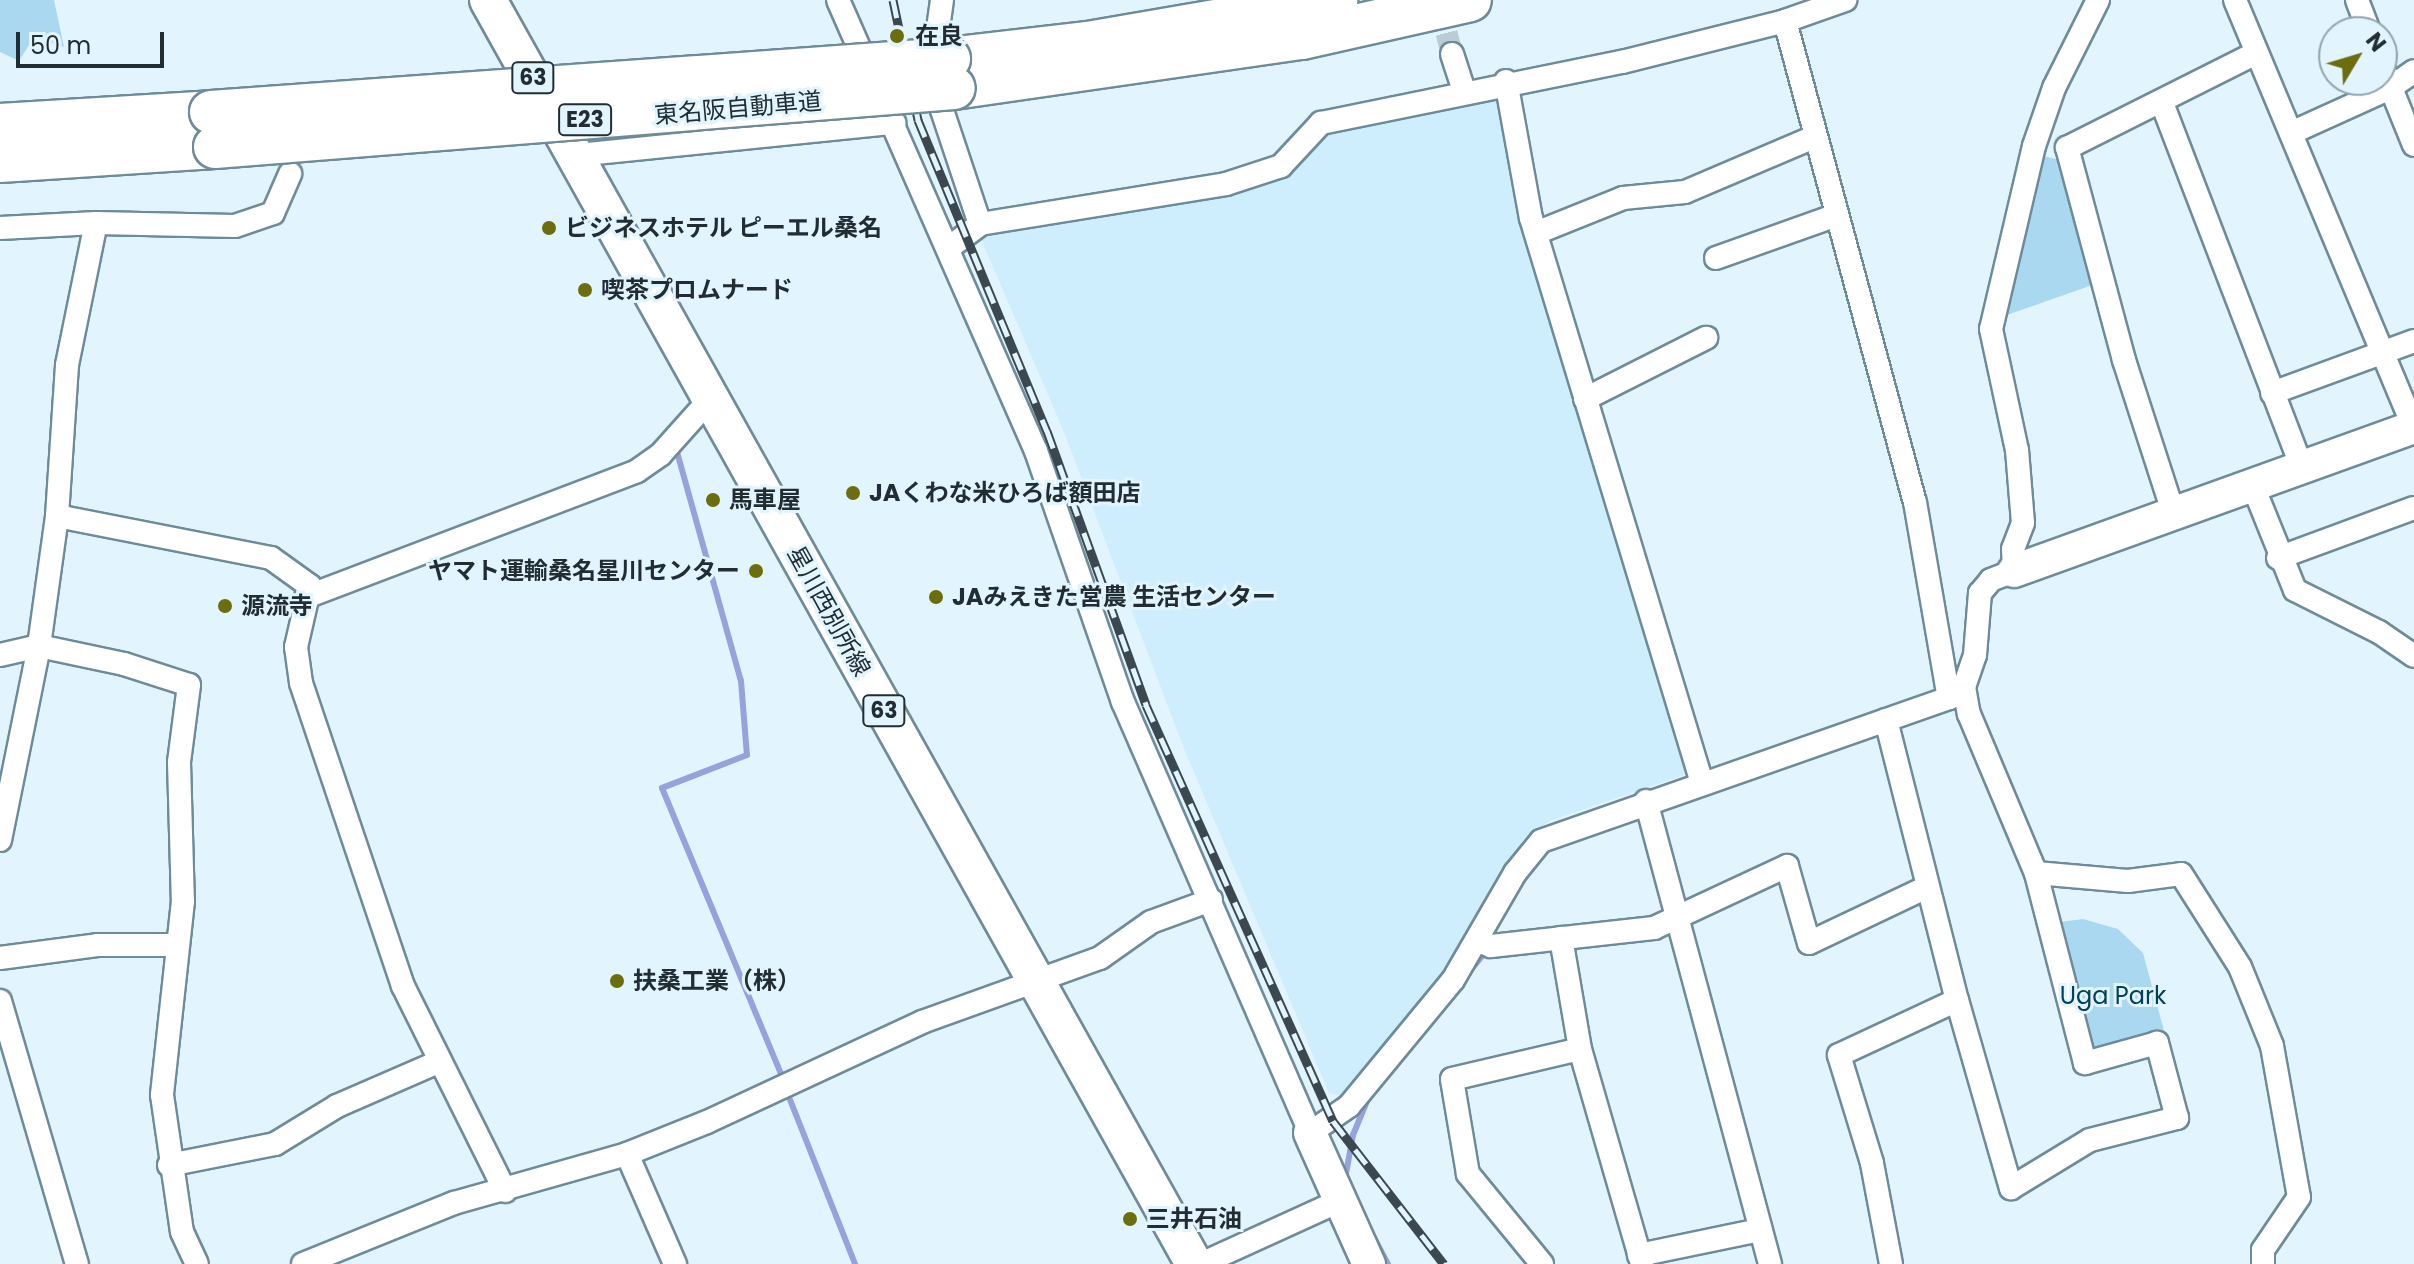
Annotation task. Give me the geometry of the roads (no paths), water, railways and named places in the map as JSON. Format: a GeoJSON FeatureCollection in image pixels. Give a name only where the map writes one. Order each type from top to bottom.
{"type":"FeatureCollection","features":[{"type":"Feature","properties":{"kind":"highway","name":"東名阪自動車道"},"geometry":{"type":"LineString","coordinates":[[952,73],[1088,43],[1336,0]]}},
{"type":"Feature","properties":{"kind":"highway","name":"東名阪自動車道"},"geometry":{"type":"LineString","coordinates":[[0,161],[213,130],[952,73],[1302,38],[1470,0]]}},
{"type":"Feature","properties":{"kind":"highway","name":"東名阪自動車道"},"geometry":{"type":"LineString","coordinates":[[0,125],[213,130]]}},
{"type":"Feature","properties":{"kind":"main road","name":"星川西別所線"},"geometry":{"type":"LineString","coordinates":[[488,0],[1194,1264]]}},
{"type":"Feature","properties":{"kind":"street"},"geometry":{"type":"LineString","coordinates":[[838,0],[950,247],[1036,451],[1123,702],[1199,885],[1211,900],[1337,1202],[1369,1264]]}},
{"type":"Feature","properties":{"kind":"street"},"geometry":{"type":"LineString","coordinates":[[950,247],[980,224],[1226,184],[1281,166],[1321,123],[1506,81],[1622,62],[1785,21],[1845,0]]}},
{"type":"Feature","properties":{"kind":"street"},"geometry":{"type":"LineString","coordinates":[[2014,571],[2013,549],[2023,523],[2017,450],[1991,329],[2034,146],[2054,88],[2098,0]]}},
{"type":"Feature","properties":{"kind":"street"},"geometry":{"type":"LineString","coordinates":[[1310,1133],[1349,1106],[1453,980],[1479,941],[1515,873],[1541,841],[1646,801],[1886,720],[1956,692],[1975,655],[1980,593],[1991,580],[2414,427],[2379,354],[2235,0]]}},
{"type":"Feature","properties":{"kind":"street"},"geometry":{"type":"LineString","coordinates":[[944,3],[937,36],[942,110],[980,224]]}},
{"type":"Feature","properties":{"kind":"street"},"geometry":{"type":"LineString","coordinates":[[1785,21],[1915,502],[1956,692],[1969,714],[2036,873],[2085,1063],[2157,1043],[2177,1118],[2090,1140],[2011,1188],[1925,888],[1886,720]]}},
{"type":"Feature","properties":{"kind":"street"},"geometry":{"type":"LineString","coordinates":[[2034,146],[2067,148],[2162,103],[2256,53]]}},
{"type":"Feature","properties":{"kind":"street"},"geometry":{"type":"LineString","coordinates":[[1452,54],[1464,91]]}},
{"type":"Feature","properties":{"kind":"street"},"geometry":{"type":"LineString","coordinates":[[1506,81],[1536,233],[1702,783]]}},
{"type":"Feature","properties":{"kind":"street"},"geometry":{"type":"LineString","coordinates":[[2291,133],[2372,96]]}},
{"type":"Feature","properties":{"kind":"street"},"geometry":{"type":"LineString","coordinates":[[2393,96],[2414,145]]}},
{"type":"Feature","properties":{"kind":"street"},"geometry":{"type":"LineString","coordinates":[[2162,103],[2302,467]]}},
{"type":"Feature","properties":{"kind":"street"},"geometry":{"type":"LineString","coordinates":[[577,155],[894,123]]}},
{"type":"Feature","properties":{"kind":"street"},"geometry":{"type":"LineString","coordinates":[[1536,233],[1623,198],[1685,192],[1816,136]]}},
{"type":"Feature","properties":{"kind":"street"},"geometry":{"type":"LineString","coordinates":[[2067,148],[2124,360],[2174,515]]}},
{"type":"Feature","properties":{"kind":"street"},"geometry":{"type":"LineString","coordinates":[[0,228],[96,223],[235,226],[273,213],[290,174]]}},
{"type":"Feature","properties":{"kind":"street"},"geometry":{"type":"LineString","coordinates":[[1716,258],[1837,215]]}},
{"type":"Feature","properties":{"kind":"street"},"geometry":{"type":"LineString","coordinates":[[0,840],[39,646],[57,516],[67,365],[96,223]]}},
{"type":"Feature","properties":{"kind":"street"},"geometry":{"type":"LineString","coordinates":[[1585,399],[1706,338]]}},
{"type":"Feature","properties":{"kind":"street"},"geometry":{"type":"LineString","coordinates":[[2272,393],[2414,341]]}},
{"type":"Feature","properties":{"kind":"street"},"geometry":{"type":"LineString","coordinates":[[306,597],[637,471],[661,454],[711,398]]}},
{"type":"Feature","properties":{"kind":"street"},"geometry":{"type":"LineString","coordinates":[[2253,486],[2278,558],[2295,590],[2379,632],[2414,656]]}},
{"type":"Feature","properties":{"kind":"street"},"geometry":{"type":"LineString","coordinates":[[2278,558],[2414,508]]}},
{"type":"Feature","properties":{"kind":"street"},"geometry":{"type":"LineString","coordinates":[[57,516],[271,558],[310,586],[296,647],[301,683],[403,986],[438,1062],[505,1191]]}},
{"type":"Feature","properties":{"kind":"street"},"geometry":{"type":"LineString","coordinates":[[0,655],[39,646],[124,664],[189,685],[179,762],[183,901],[162,1095],[169,1165],[182,1232],[197,1264]]}},
{"type":"Feature","properties":{"kind":"street"},"geometry":{"type":"LineString","coordinates":[[1646,801],[1674,919],[1770,1264]]}},
{"type":"Feature","properties":{"kind":"street"},"geometry":{"type":"LineString","coordinates":[[1479,941],[1491,946],[1654,928],[1787,866],[1809,943],[1925,888]]}},
{"type":"Feature","properties":{"kind":"street"},"geometry":{"type":"LineString","coordinates":[[2036,873],[2128,881],[2181,874],[2240,967],[2272,1046],[2299,1197],[2263,1250],[2263,1264]]}},
{"type":"Feature","properties":{"kind":"street"},"geometry":{"type":"LineString","coordinates":[[303,1264],[454,1203],[627,1154],[922,1022],[1039,983],[1100,958],[1151,922],[1211,900]]}},
{"type":"Feature","properties":{"kind":"street"},"geometry":{"type":"LineString","coordinates":[[1561,938],[1580,1049],[1641,1259],[1760,1230]]}},
{"type":"Feature","properties":{"kind":"street"},"geometry":{"type":"LineString","coordinates":[[0,958],[97,945],[177,945]]}},
{"type":"Feature","properties":{"kind":"street"},"geometry":{"type":"LineString","coordinates":[[1891,1264],[1872,1163],[1839,1055],[1957,1000]]}},
{"type":"Feature","properties":{"kind":"street"},"geometry":{"type":"LineString","coordinates":[[0,1001],[77,1264]]}},
{"type":"Feature","properties":{"kind":"street"},"geometry":{"type":"LineString","coordinates":[[1542,1264],[1468,1174],[1452,1079],[1580,1049]]}},
{"type":"Feature","properties":{"kind":"street"},"geometry":{"type":"LineString","coordinates":[[169,1165],[275,1144],[337,1106],[438,1062]]}},
{"type":"Feature","properties":{"kind":"street"},"geometry":{"type":"LineString","coordinates":[[627,1154],[675,1264]]}},
{"type":"Feature","properties":{"kind":"street"},"geometry":{"type":"LineString","coordinates":[[1201,1264],[1337,1202]]}},
{"type":"Feature","properties":{"kind":"waterway"},"geometry":{"type":"LineString","coordinates":[[677,452],[741,681],[747,755],[662,788],[784,1081]]}},
{"type":"Feature","properties":{"kind":"waterway"},"geometry":{"type":"LineString","coordinates":[[1470,971],[1483,955]]}},
{"type":"Feature","properties":{"kind":"waterway"},"geometry":{"type":"LineString","coordinates":[[787,1092],[855,1264]]}},
{"type":"Feature","properties":{"kind":"waterway"},"geometry":{"type":"LineString","coordinates":[[1345,1179],[1353,1135],[1370,1094]]}},
{"type":"Feature","properties":{"kind":"waterway"},"geometry":{"type":"LineString","coordinates":[[1373,1236],[1388,1264]]}},
{"type":"Feature","properties":{"kind":"tunnel"},"geometry":{"type":"LineString","coordinates":[[1438,1],[1452,54]]}},
{"type":"Feature","properties":{"kind":"railway"},"geometry":{"type":"LineString","coordinates":[[893,0],[918,120],[1047,431],[1146,705],[1333,1121],[1444,1264]]}},
{"type":"Feature","properties":{"kind":"place","name":"在良"},"geometry":{"type":"Point","coordinates":[897,36]}},
{"type":"Feature","properties":{"kind":"place","name":"ビジネスホテル ピーエル桑名"},"geometry":{"type":"Point","coordinates":[549,228]}},
{"type":"Feature","properties":{"kind":"place","name":"喫茶プロムナード"},"geometry":{"type":"Point","coordinates":[585,290]}},
{"type":"Feature","properties":{"kind":"place","name":"JAくわな米ひろば額田店"},"geometry":{"type":"Point","coordinates":[853,493]}},
{"type":"Feature","properties":{"kind":"place","name":"馬車屋"},"geometry":{"type":"Point","coordinates":[713,500]}},
{"type":"Feature","properties":{"kind":"place","name":"ヤマト運輸桑名星川センター"},"geometry":{"type":"Point","coordinates":[756,571]}},
{"type":"Feature","properties":{"kind":"place","name":"JAみえきた営農 生活センター"},"geometry":{"type":"Point","coordinates":[936,597]}},
{"type":"Feature","properties":{"kind":"place","name":"源流寺"},"geometry":{"type":"Point","coordinates":[225,606]}},
{"type":"Feature","properties":{"kind":"place","name":"扶桑工業（株）"},"geometry":{"type":"Point","coordinates":[617,981]}},
{"type":"Feature","properties":{"kind":"place","name":"三井石油"},"geometry":{"type":"Point","coordinates":[1130,1219]}},
{"type":"Feature","properties":{"kind":"park label","name":"Uga Park"},"geometry":{"type":"Point","coordinates":[2113,996]}}]}
